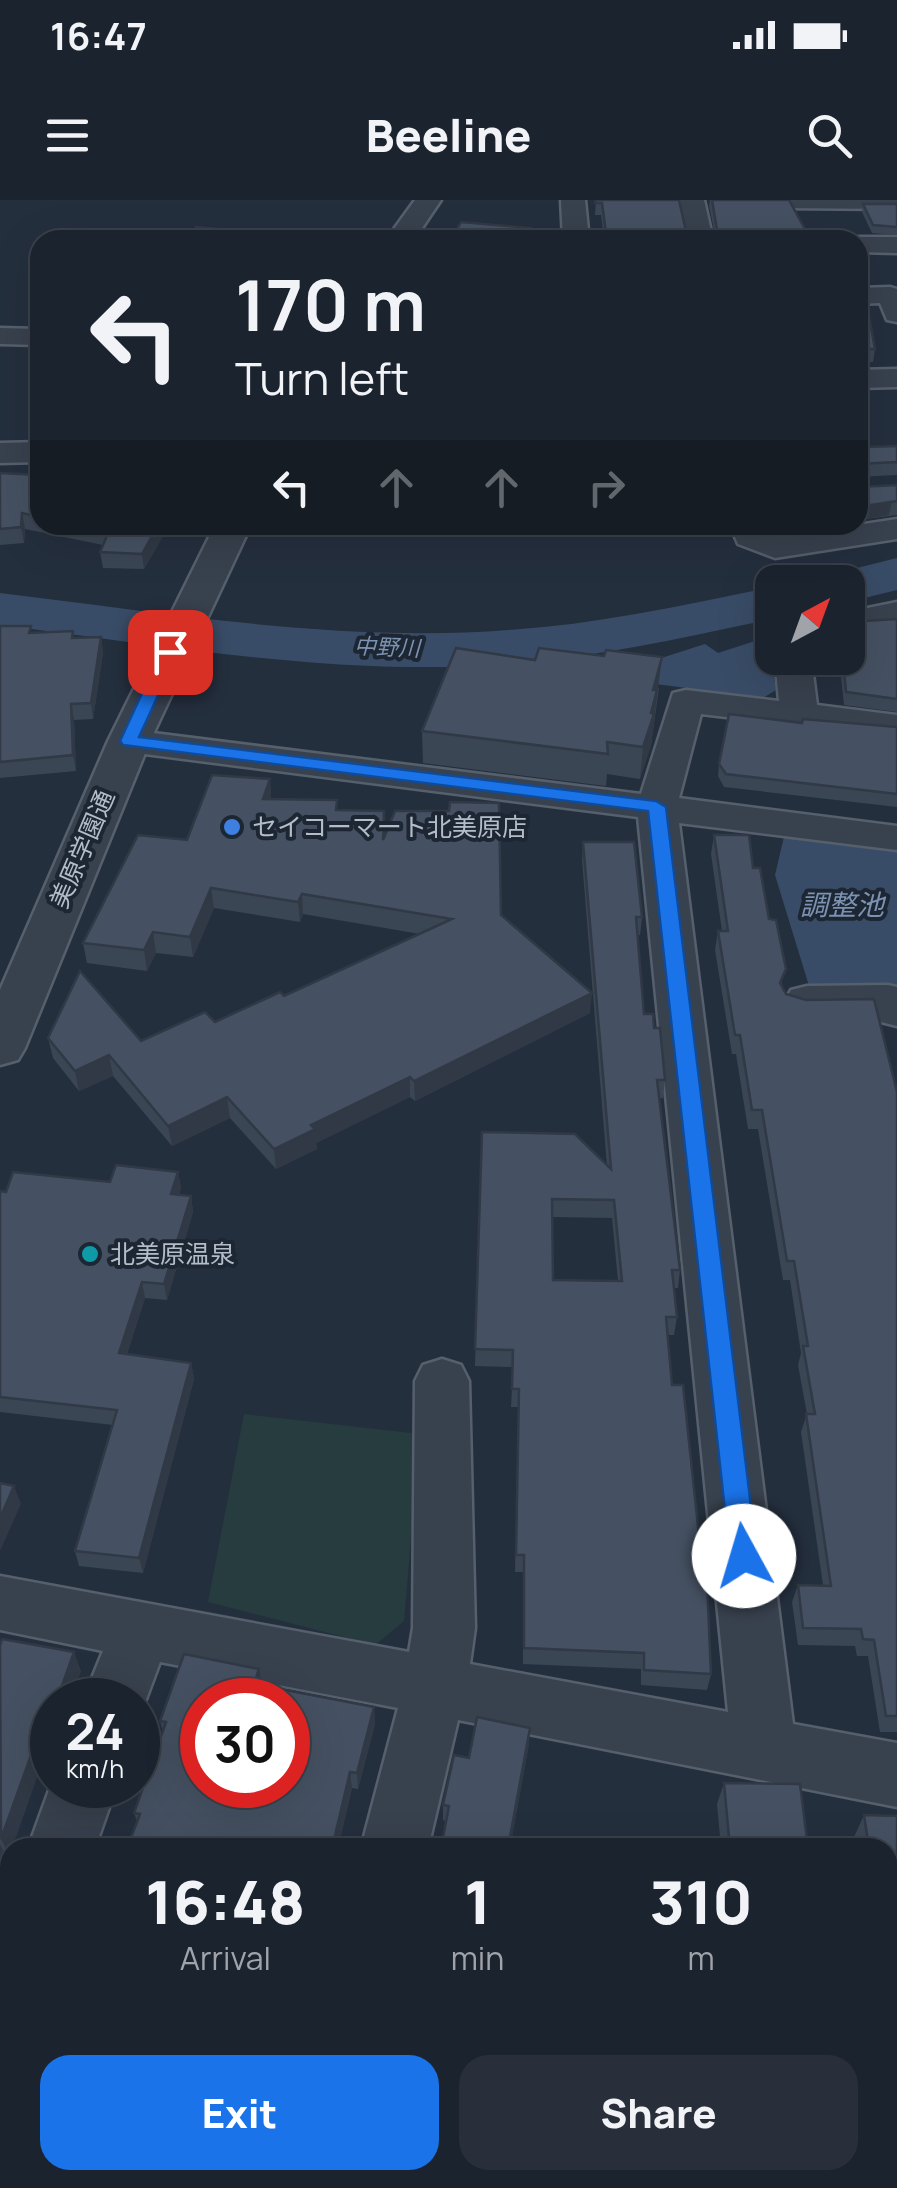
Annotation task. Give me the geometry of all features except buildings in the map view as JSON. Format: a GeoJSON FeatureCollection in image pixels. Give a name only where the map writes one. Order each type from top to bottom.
{"type":"FeatureCollection","features":[{"type":"Feature","properties":{"kind":"street"},"geometry":{"type":"LineString","coordinates":[[407,230],[428,200]]}},
{"type":"Feature","properties":{"kind":"street"},"geometry":{"type":"LineString","coordinates":[[573,200],[575,230]]}},
{"type":"Feature","properties":{"kind":"street"},"geometry":{"type":"LineString","coordinates":[[692,200],[698,230]]}},
{"type":"Feature","properties":{"kind":"street"},"geometry":{"type":"LineString","coordinates":[[781,200],[897,201]]}},
{"type":"Feature","properties":{"kind":"street"},"geometry":{"type":"LineString","coordinates":[[868,245],[897,244]]}},
{"type":"Feature","properties":{"kind":"street"},"geometry":{"type":"LineString","coordinates":[[868,297],[895,301]]}},
{"type":"Feature","properties":{"kind":"street"},"geometry":{"type":"LineString","coordinates":[[0,336],[30,337]]}},
{"type":"Feature","properties":{"kind":"street"},"geometry":{"type":"LineString","coordinates":[[868,378],[897,378]]}},
{"type":"Feature","properties":{"kind":"street"},"geometry":{"type":"LineString","coordinates":[[0,453],[30,452]]}},
{"type":"Feature","properties":{"kind":"street"},"geometry":{"type":"LineString","coordinates":[[868,533],[897,528]]}},
{"type":"Feature","properties":{"kind":"street","name":"美原学園通"},"geometry":{"type":"LineString","coordinates":[[0,1048],[11,996],[228,535]]}},
{"type":"Feature","properties":{"kind":"street"},"geometry":{"type":"LineString","coordinates":[[749,535],[775,548],[854,535]]}},
{"type":"Feature","properties":{"kind":"street"},"geometry":{"type":"LineString","coordinates":[[865,619],[897,612]]}},
{"type":"Feature","properties":{"kind":"street"},"geometry":{"type":"LineString","coordinates":[[795,675],[800,714]]}},
{"type":"Feature","properties":{"kind":"street"},"geometry":{"type":"LineString","coordinates":[[764,1748],[656,807],[686,701],[897,726]]}},
{"type":"Feature","properties":{"kind":"street"},"geometry":{"type":"LineString","coordinates":[[129,741],[897,838]]}},
{"type":"Feature","properties":{"kind":"street"},"geometry":{"type":"LineString","coordinates":[[802,1000],[888,1000],[897,1011]]}},
{"type":"Feature","properties":{"kind":"street"},"geometry":{"type":"LineString","coordinates":[[397,1838],[435,1686],[444,1628],[442,1381]]}},
{"type":"Feature","properties":{"kind":"street"},"geometry":{"type":"LineString","coordinates":[[0,1602],[897,1776]]}},
{"type":"Feature","properties":{"kind":"street"},"geometry":{"type":"LineString","coordinates":[[123,1678],[142,1628]]}},
{"type":"Feature","properties":{"kind":"street"},"geometry":{"type":"LineString","coordinates":[[65,1838],[76,1808]]}},
{"type":"Feature","properties":{"kind":"green space"},"geometry":{"type":"Polygon","coordinates":[[[244,1414],[420,1434],[404,1621],[375,1645],[208,1602],[244,1414]]]}},
{"type":"Feature","properties":{"kind":"water"},"geometry":{"type":"Polygon","coordinates":[[[755,641],[755,675],[773,675],[776,690],[763,698],[602,677],[705,644],[718,653],[755,641]]]}},
{"type":"Feature","properties":{"kind":"water","name":"調整池"},"geometry":{"type":"Polygon","coordinates":[[[784,837],[897,852],[897,989],[890,983],[882,990],[810,989],[775,875],[784,837]]]}},
{"type":"Feature","properties":{"kind":"waterway","name":"中野川"},"geometry":{"type":"LineString","coordinates":[[865,582],[897,574]]}},
{"type":"Feature","properties":{"kind":"waterway","name":"中野川"},"geometry":{"type":"LineString","coordinates":[[0,609],[275,642],[428,649],[509,647],[631,632],[755,606]]}},
{"type":"Feature","properties":{"kind":"place","name":"セイコーマート北美原店"},"geometry":{"type":"Point","coordinates":[232,827]}},
{"type":"Feature","properties":{"kind":"place","name":"北美原温泉"},"geometry":{"type":"Point","coordinates":[90,1254]}},
{"type":"Feature","properties":{"kind":"route"},"geometry":{"type":"LineString","coordinates":[[170,652],[129,741],[656,807],[744,1556]]}}]}
